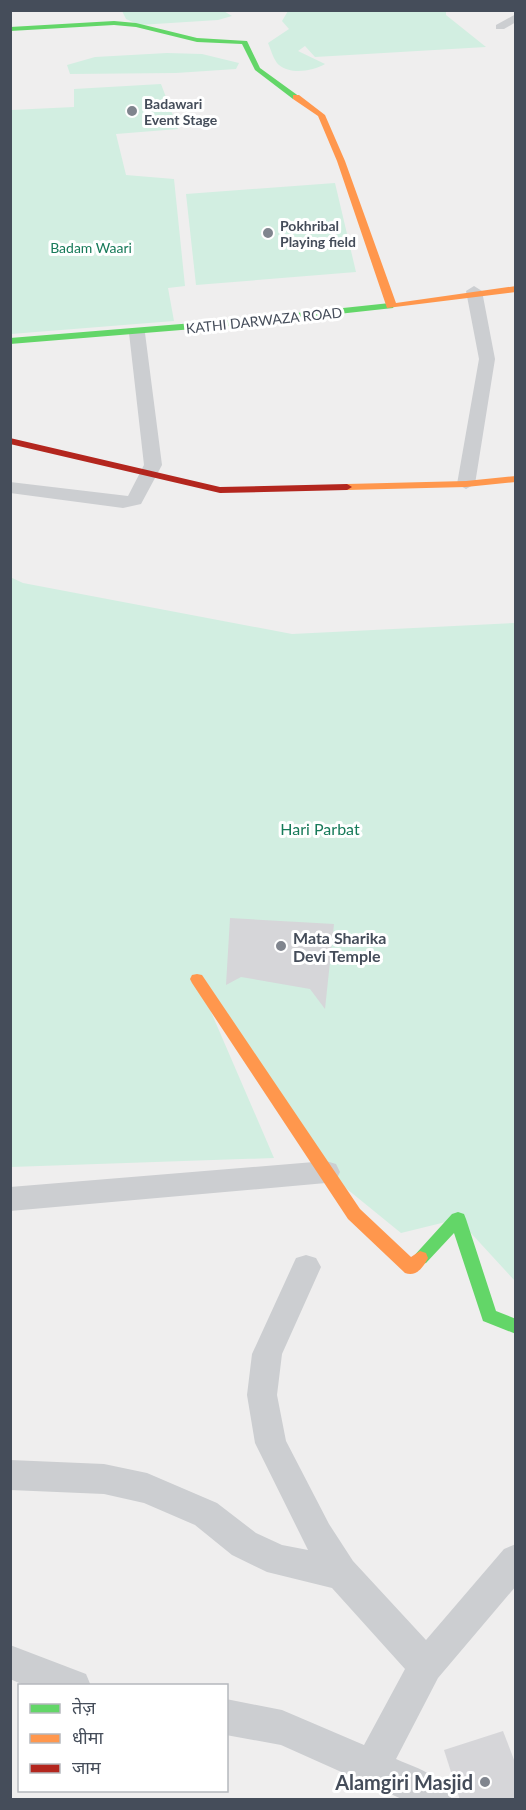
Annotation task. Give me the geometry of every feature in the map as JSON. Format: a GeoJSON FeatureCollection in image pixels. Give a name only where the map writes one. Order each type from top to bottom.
{"type":"FeatureCollection","features":[{"type":"Feature","properties":{"kind":"street"},"geometry":{"type":"LineString","coordinates":[[500,27],[516,17]]}},
{"type":"Feature","properties":{"kind":"street"},"geometry":{"type":"LineString","coordinates":[[10,29],[114,23],[136,25],[197,40],[245,42],[257,69],[313,107],[326,125],[392,305]]}},
{"type":"Feature","properties":{"kind":"street","name":"KATHI DARWAZA ROAD"},"geometry":{"type":"LineString","coordinates":[[10,340],[137,333],[365,310],[474,291],[516,289]]}},
{"type":"Feature","properties":{"kind":"street"},"geometry":{"type":"LineString","coordinates":[[466,484],[487,359],[474,291]]}},
{"type":"Feature","properties":{"kind":"street"},"geometry":{"type":"LineString","coordinates":[[10,487],[131,502],[135,500],[153,465],[137,333]]}},
{"type":"Feature","properties":{"kind":"street"},"geometry":{"type":"LineString","coordinates":[[10,441],[220,490],[466,484],[516,479]]}},
{"type":"Feature","properties":{"kind":"street"},"geometry":{"type":"LineString","coordinates":[[197,979],[354,1214],[411,1268],[458,1219],[489,1316],[516,1327]]}},
{"type":"Feature","properties":{"kind":"street"},"geometry":{"type":"LineString","coordinates":[[10,1199],[326,1172]]}},
{"type":"Feature","properties":{"kind":"street"},"geometry":{"type":"LineString","coordinates":[[306,1267],[267,1354],[262,1376],[264,1418],[271,1443],[318,1535],[341,1573],[426,1666]]}},
{"type":"Feature","properties":{"kind":"street"},"geometry":{"type":"LineString","coordinates":[[10,1475],[104,1479],[147,1488],[206,1514],[244,1544],[279,1560],[341,1573]]}},
{"type":"Feature","properties":{"kind":"street"},"geometry":{"type":"LineString","coordinates":[[372,1767],[426,1666],[516,1560]]}},
{"type":"Feature","properties":{"kind":"street"},"geometry":{"type":"LineString","coordinates":[[10,1662],[69,1684]]}},
{"type":"Feature","properties":{"kind":"street"},"geometry":{"type":"LineString","coordinates":[[228,1717],[282,1728],[372,1767],[425,1796]]}},
{"type":"Feature","properties":{"kind":"green space"},"geometry":{"type":"Polygon","coordinates":[[[222,10],[232,16],[218,20],[139,25],[126,19],[122,11],[222,10]]]}},
{"type":"Feature","properties":{"kind":"green space"},"geometry":{"type":"Polygon","coordinates":[[[446,10],[446,15],[486,47],[315,57],[305,46],[298,51],[325,64],[314,69],[296,71],[279,65],[268,43],[289,29],[282,21],[288,11],[446,10]]]}},
{"type":"Feature","properties":{"kind":"green space"},"geometry":{"type":"Polygon","coordinates":[[[167,53],[202,54],[239,63],[236,69],[176,73],[70,74],[67,65],[95,57],[167,53]]]}},
{"type":"Feature","properties":{"kind":"green space","name":"Badam Waari"},"geometry":{"type":"Polygon","coordinates":[[[161,84],[178,129],[116,134],[126,175],[174,179],[185,286],[168,288],[174,321],[11,334],[11,110],[74,107],[74,89],[161,84]]]}},
{"type":"Feature","properties":{"kind":"green space","name":"Pokhribal Playing field"},"geometry":{"type":"Polygon","coordinates":[[[335,183],[356,272],[196,285],[186,194],[335,183]]]}},
{"type":"Feature","properties":{"kind":"green space","name":"Hari Parbat"},"geometry":{"type":"Polygon","coordinates":[[[10,577],[23,583],[292,634],[515,623],[515,1281],[458,1219],[401,1233],[326,1172],[199,984],[274,1158],[11,1167],[10,577]]]}},
{"type":"Feature","properties":{"kind":"building","name":"Mata Sharika Devi Temple"},"geometry":{"type":"Polygon","coordinates":[[[230,918],[334,924],[325,1009],[310,989],[241,977],[226,985],[230,918]]]}},
{"type":"Feature","properties":{"kind":"building","name":"Alamgiri Masjid"},"geometry":{"type":"Polygon","coordinates":[[[503,1731],[516,1765],[516,1800],[460,1800],[444,1750],[503,1731]]]}},
{"type":"Feature","properties":{"kind":"traffic: fast"},"geometry":{"type":"LineString","coordinates":[[10,29],[114,23],[136,25],[197,40],[245,42],[257,69],[296,97]]}},
{"type":"Feature","properties":{"kind":"traffic: fast"},"geometry":{"type":"LineString","coordinates":[[10,341],[230,323],[390,306]]}},
{"type":"Feature","properties":{"kind":"traffic: fast"},"geometry":{"type":"LineString","coordinates":[[420,1258],[458,1219],[489,1316],[516,1327]]}},
{"type":"Feature","properties":{"kind":"traffic: slow"},"geometry":{"type":"LineString","coordinates":[[296,97],[321,115],[341,161],[392,305]]}},
{"type":"Feature","properties":{"kind":"traffic: slow"},"geometry":{"type":"LineString","coordinates":[[390,306],[516,289]]}},
{"type":"Feature","properties":{"kind":"traffic: slow"},"geometry":{"type":"LineString","coordinates":[[347,487],[466,484],[516,479]]}},
{"type":"Feature","properties":{"kind":"traffic: slow"},"geometry":{"type":"LineString","coordinates":[[197,979],[354,1214],[411,1268],[420,1258]]}},
{"type":"Feature","properties":{"kind":"traffic: jam"},"geometry":{"type":"LineString","coordinates":[[10,441],[220,490],[347,487]]}},
{"type":"Feature","properties":{"kind":"place","name":"Badawari Event Stage"},"geometry":{"type":"Point","coordinates":[132,111]}},
{"type":"Feature","properties":{"kind":"place","name":"Pokhribal Playing field"},"geometry":{"type":"Point","coordinates":[268,233]}},
{"type":"Feature","properties":{"kind":"place","name":"Mata Sharika Devi Temple"},"geometry":{"type":"Point","coordinates":[281,946]}},
{"type":"Feature","properties":{"kind":"place","name":"Alamgiri Masjid"},"geometry":{"type":"Point","coordinates":[485,1782]}}]}
